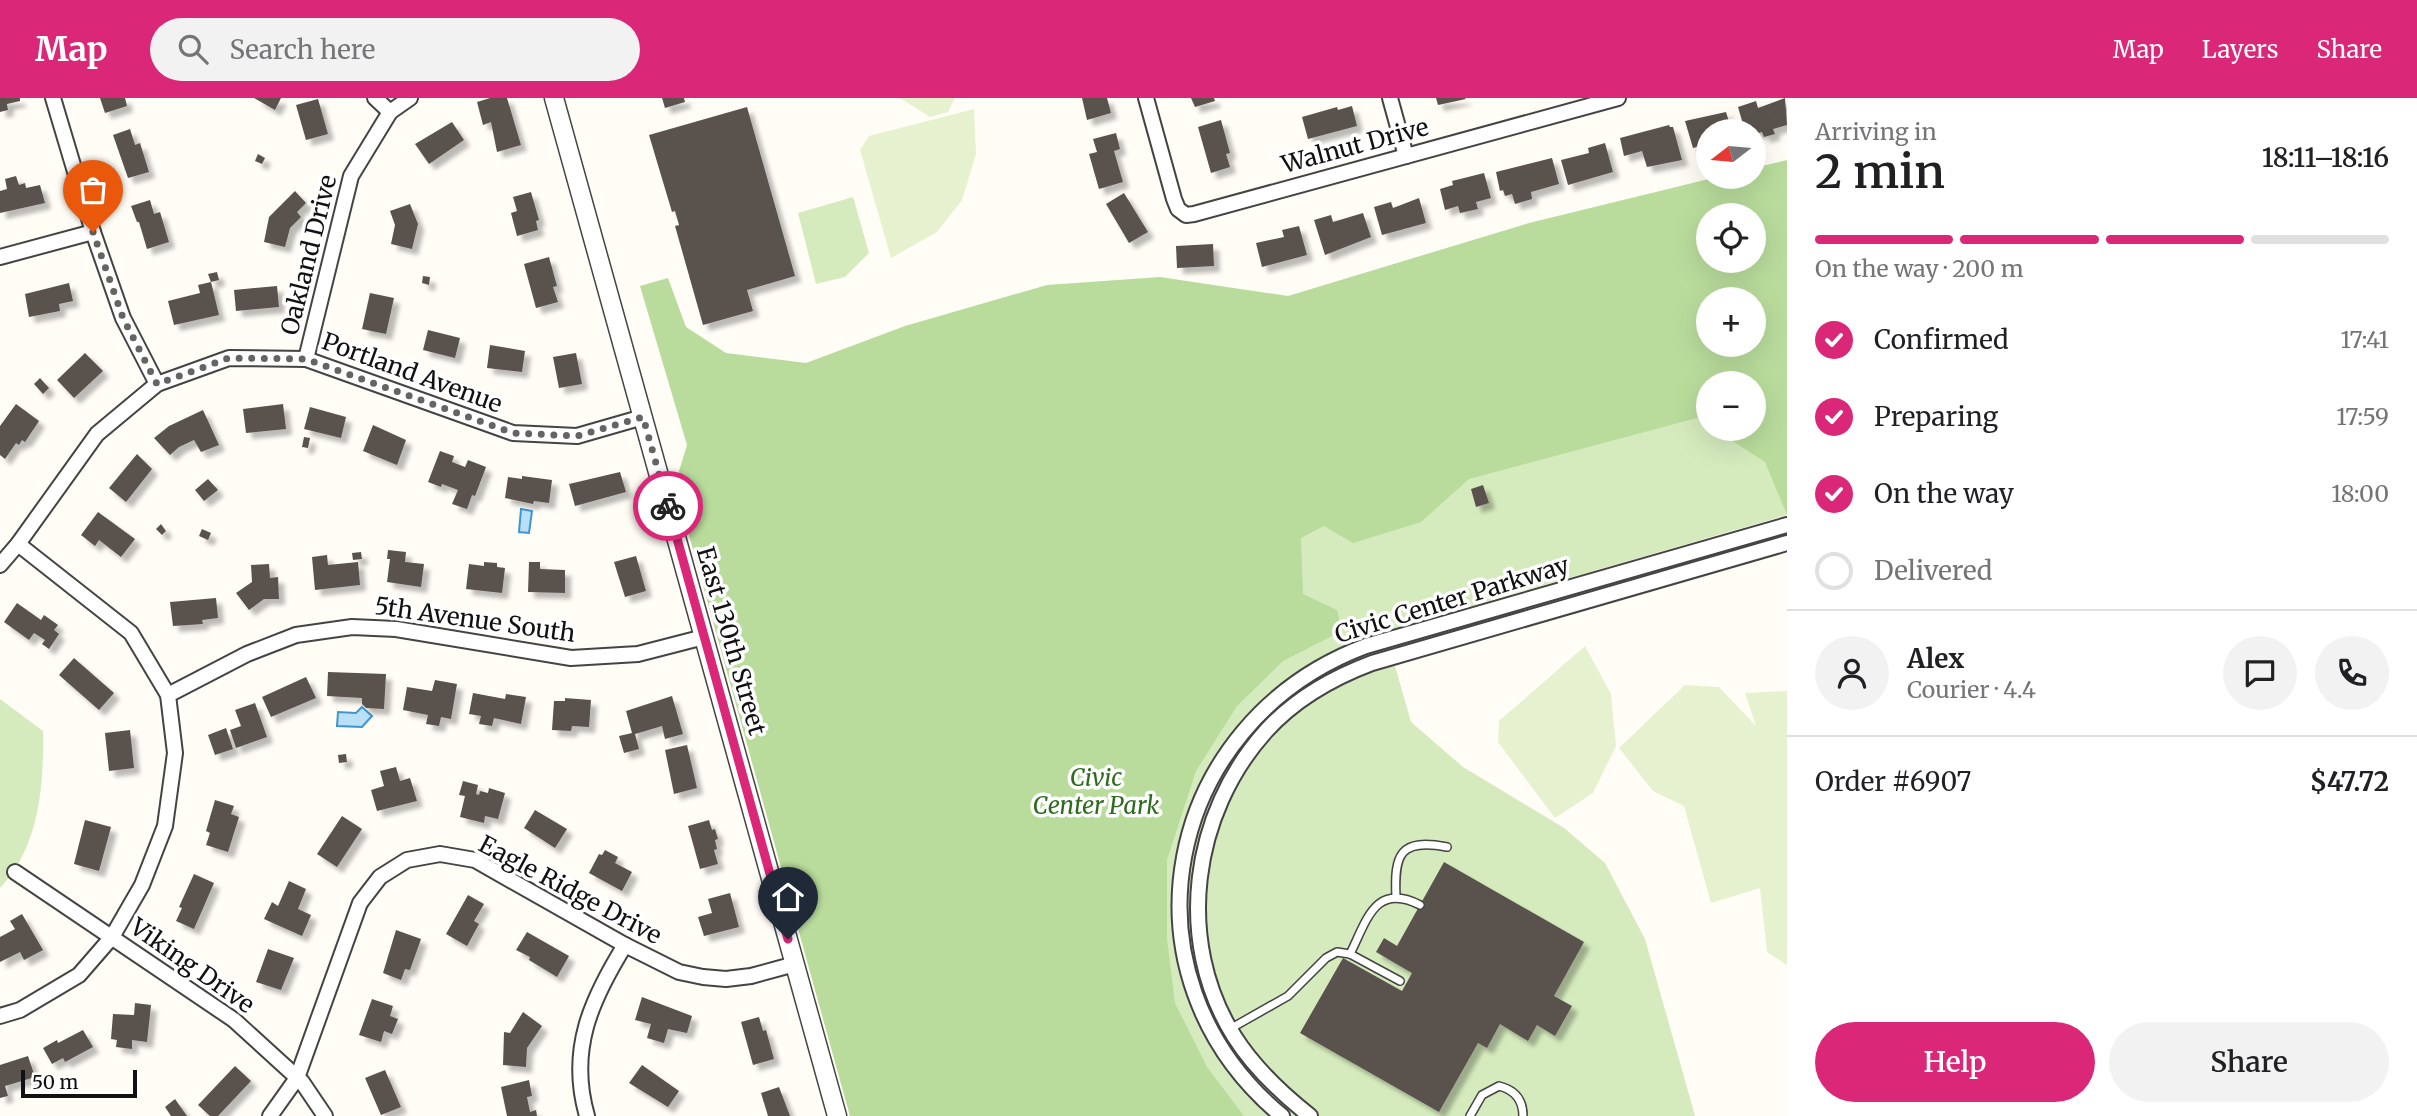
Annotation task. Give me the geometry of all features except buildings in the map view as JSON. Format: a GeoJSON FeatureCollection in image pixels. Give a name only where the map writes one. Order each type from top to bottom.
{"type":"FeatureCollection","features":[{"type":"Feature","properties":{"kind":"street"},"geometry":{"type":"LineString","coordinates":[[52,98],[93,232],[123,318],[157,384]]}},
{"type":"Feature","properties":{"kind":"street"},"geometry":{"type":"LineString","coordinates":[[375,98],[390,112]]}},
{"type":"Feature","properties":{"kind":"street","name":"Oakland Drive"},"geometry":{"type":"LineString","coordinates":[[306,359],[351,176],[390,112],[410,98]]}},
{"type":"Feature","properties":{"kind":"street","name":"East 130th Street"},"geometry":{"type":"LineString","coordinates":[[554,98],[837,1116]]}},
{"type":"Feature","properties":{"kind":"street","name":"Walnut Drive"},"geometry":{"type":"LineString","coordinates":[[1146,98],[1174,199],[1178,209],[1186,215],[1618,98]]}},
{"type":"Feature","properties":{"kind":"street"},"geometry":{"type":"LineString","coordinates":[[1390,98],[1406,156]]}},
{"type":"Feature","properties":{"kind":"street"},"geometry":{"type":"LineString","coordinates":[[0,257],[93,232]]}},
{"type":"Feature","properties":{"kind":"street","name":"Portland Avenue"},"geometry":{"type":"LineString","coordinates":[[0,565],[97,435],[157,384],[229,358],[306,359],[513,433],[577,436],[643,417]]}},
{"type":"Feature","properties":{"kind":"street","name":"Civic Center Parkway"},"geometry":{"type":"LineString","coordinates":[[1282,1116],[1249,1084],[1214,1037],[1192,985],[1182,943],[1182,873],[1190,832],[1207,788],[1229,749],[1268,704],[1315,668],[1366,646],[1787,526]]}},
{"type":"Feature","properties":{"kind":"street","name":"Civic Center Parkway"},"geometry":{"type":"LineString","coordinates":[[1310,1116],[1280,1092],[1262,1073],[1230,1028],[1215,998],[1202,951],[1198,917],[1200,875],[1207,837],[1223,795],[1244,759],[1280,717],[1310,693],[1339,676],[1404,652],[1787,543]]}},
{"type":"Feature","properties":{"kind":"street"},"geometry":{"type":"LineString","coordinates":[[0,1016],[20,1010],[79,975],[112,937],[142,885],[165,827],[175,753],[168,695],[131,633],[18,544]]}},
{"type":"Feature","properties":{"kind":"street","name":"5th Avenue South"},"geometry":{"type":"LineString","coordinates":[[168,695],[247,654],[296,635],[352,626],[396,629],[571,658],[638,654],[704,637]]}},
{"type":"Feature","properties":{"kind":"street","name":"Eagle Ridge Drive"},"geometry":{"type":"LineString","coordinates":[[270,1116],[297,1078],[360,903],[380,877],[407,860],[440,853],[475,860],[625,945],[679,972],[726,979],[751,976],[795,964]]}},
{"type":"Feature","properties":{"kind":"street","name":"Viking Drive"},"geometry":{"type":"LineString","coordinates":[[15,872],[234,1020],[297,1078],[325,1116]]}},
{"type":"Feature","properties":{"kind":"street"},"geometry":{"type":"LineString","coordinates":[[587,1116],[581,1095],[579,1070],[585,1026],[601,984],[625,945]]}},
{"type":"Feature","properties":{"kind":"lane"},"geometry":{"type":"LineString","coordinates":[[1396,897],[1397,863],[1406,850],[1419,844],[1447,847]]}},
{"type":"Feature","properties":{"kind":"lane"},"geometry":{"type":"LineString","coordinates":[[1350,954],[1372,910],[1383,901],[1396,897],[1420,905]]}},
{"type":"Feature","properties":{"kind":"lane"},"geometry":{"type":"LineString","coordinates":[[1214,1037],[1288,996],[1331,954],[1341,951],[1350,954],[1400,981]]}},
{"type":"Feature","properties":{"kind":"lane"},"geometry":{"type":"LineString","coordinates":[[1470,1116],[1482,1095],[1499,1086],[1516,1094],[1521,1101],[1523,1116]]}},
{"type":"Feature","properties":{"kind":"green space"},"geometry":{"type":"Polygon","coordinates":[[[900,98],[955,98],[948,112],[930,117],[900,98]]]}},
{"type":"Feature","properties":{"kind":"green space"},"geometry":{"type":"Polygon","coordinates":[[[974,109],[976,154],[962,200],[937,232],[891,258],[860,150],[869,136],[974,109]]]}},
{"type":"Feature","properties":{"kind":"green space","name":"Civic Center Park"},"geometry":{"type":"Polygon","coordinates":[[[1787,160],[1787,515],[1765,462],[1733,441],[1766,441],[1766,371],[1696,371],[1696,418],[1469,479],[1421,522],[1353,543],[1324,526],[1301,538],[1303,594],[1337,610],[1342,631],[1283,661],[1237,706],[1196,771],[1167,860],[1167,939],[1175,1003],[1207,1067],[1244,1116],[850,1116],[675,484],[687,445],[640,286],[668,278],[686,327],[726,353],[806,363],[905,326],[1047,285],[1160,277],[1288,296],[1529,223],[1696,182],[1696,189],[1766,189],[1766,165],[1787,160]]]}},
{"type":"Feature","properties":{"kind":"green space","name":"Civic Center Park"},"geometry":{"type":"Polygon","coordinates":[[[1787,184],[1787,515],[1385,631],[1411,722],[1463,767],[1564,828],[1605,863],[1645,939],[1695,1116],[850,1116],[675,484],[1696,209],[1696,273],[1766,273],[1766,203],[1717,203],[1787,184]]]}},
{"type":"Feature","properties":{"kind":"green space"},"geometry":{"type":"Polygon","coordinates":[[[853,197],[869,253],[845,277],[816,284],[798,213],[853,197]]]}},
{"type":"Feature","properties":{"kind":"green space"},"geometry":{"type":"Polygon","coordinates":[[[1585,646],[1611,694],[1616,746],[1593,793],[1555,818],[1498,742],[1499,721],[1585,646]]]}},
{"type":"Feature","properties":{"kind":"green space"},"geometry":{"type":"Polygon","coordinates":[[[1685,685],[1719,687],[1756,726],[1745,693],[1787,691],[1787,965],[1767,952],[1760,888],[1711,903],[1684,806],[1653,791],[1619,748],[1685,685]]]}},
{"type":"Feature","properties":{"kind":"green space"},"geometry":{"type":"Polygon","coordinates":[[[0,699],[43,731],[43,752],[40,794],[31,835],[13,872],[0,888],[0,699]]]}},
{"type":"Feature","properties":{"kind":"water"},"geometry":{"type":"Polygon","coordinates":[[[521,509],[532,511],[529,533],[519,532],[521,509]]]}},
{"type":"Feature","properties":{"kind":"water"},"geometry":{"type":"Polygon","coordinates":[[[362,707],[372,716],[362,727],[337,726],[338,712],[356,713],[362,707]]]}},
{"type":"Feature","properties":{"kind":"way so far"},"geometry":{"type":"LineString","coordinates":[[93,232],[123,318],[157,384],[229,358],[306,359],[513,433],[577,436],[643,417],[668,506]]}},
{"type":"Feature","properties":{"kind":"route"},"geometry":{"type":"LineString","coordinates":[[668,506],[788,939]]}}]}
